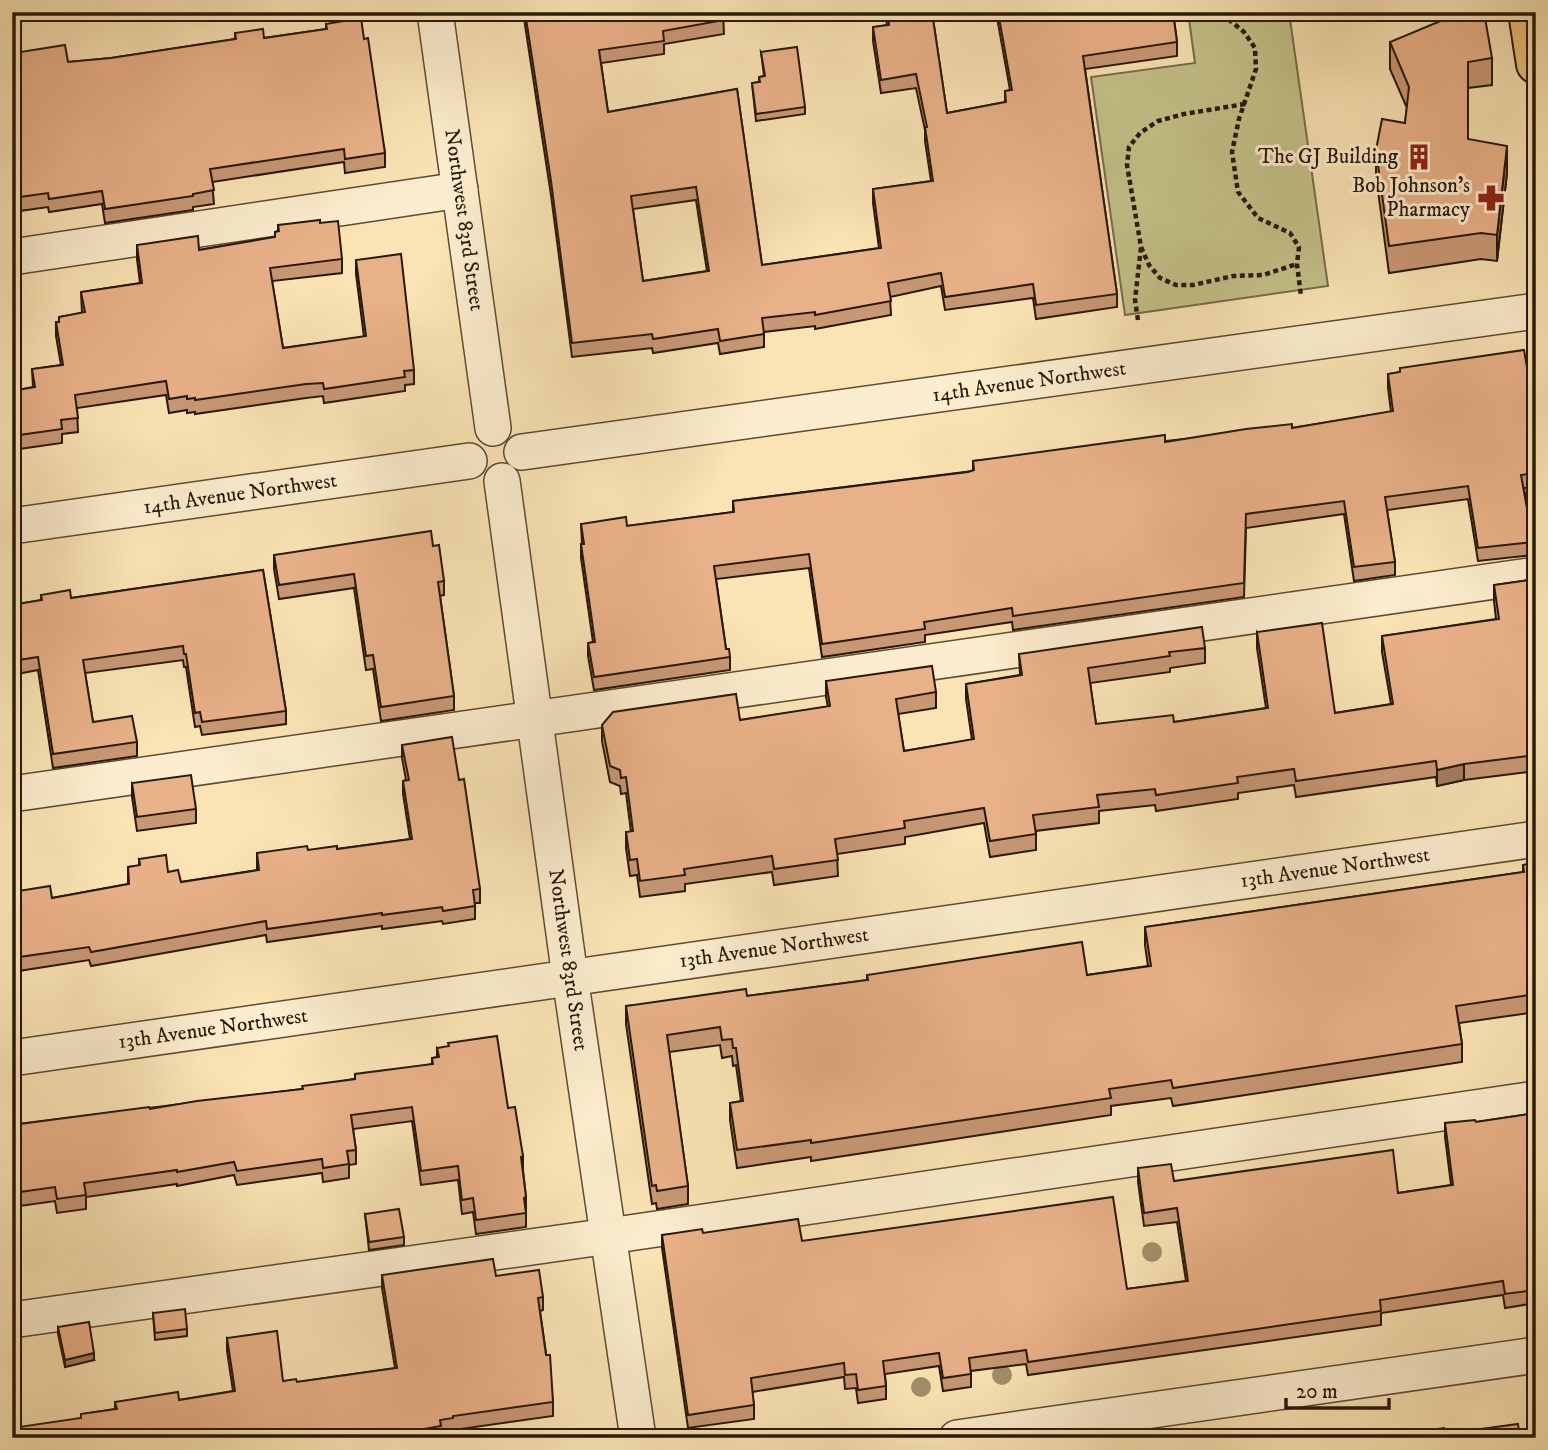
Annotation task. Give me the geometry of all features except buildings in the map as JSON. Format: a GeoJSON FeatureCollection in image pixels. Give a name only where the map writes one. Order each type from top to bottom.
{"type":"FeatureCollection","features":[{"type":"Feature","properties":{"kind":"main road"},"geometry":{"type":"LineString","coordinates":[[1528,12],[1535,60]]}},
{"type":"Feature","properties":{"kind":"street","name":"Northwest 83rd Street"},"geometry":{"type":"LineString","coordinates":[[435,12],[492,428]]}},
{"type":"Feature","properties":{"kind":"street"},"geometry":{"type":"LineString","coordinates":[[12,257],[460,190]]}},
{"type":"Feature","properties":{"kind":"street","name":"14th Avenue Northwest"},"geometry":{"type":"LineString","coordinates":[[522,452],[1536,311]]}},
{"type":"Feature","properties":{"kind":"street"},"geometry":{"type":"LineString","coordinates":[[492,428],[512,434],[522,452],[520,467],[502,481],[488,481],[476,474],[468,453],[473,439],[492,428]]}},
{"type":"Feature","properties":{"kind":"street","name":"14th Avenue Northwest"},"geometry":{"type":"LineString","coordinates":[[12,526],[469,461]]}},
{"type":"Feature","properties":{"kind":"street","name":"Northwest 83rd Street"},"geometry":{"type":"LineString","coordinates":[[502,481],[570,977],[638,1438]]}},
{"type":"Feature","properties":{"kind":"street"},"geometry":{"type":"LineString","coordinates":[[12,794],[1536,575]]}},
{"type":"Feature","properties":{"kind":"street","name":"13th Avenue Northwest"},"geometry":{"type":"LineString","coordinates":[[12,1058],[1536,839]]}},
{"type":"Feature","properties":{"kind":"street"},"geometry":{"type":"LineString","coordinates":[[12,1320],[609,1236],[1536,1099]]}},
{"type":"Feature","properties":{"kind":"street"},"geometry":{"type":"LineString","coordinates":[[957,1438],[1536,1355]]}},
{"type":"Feature","properties":{"kind":"path"},"geometry":{"type":"LineString","coordinates":[[1224,12],[1227,18],[1244,32],[1255,48],[1256,69],[1239,119],[1232,152],[1238,192],[1258,218],[1290,233],[1300,247],[1297,264],[1301,296]]}},
{"type":"Feature","properties":{"kind":"path"},"geometry":{"type":"LineString","coordinates":[[1245,104],[1158,121],[1140,132],[1129,147],[1127,165],[1141,247],[1149,265],[1160,278],[1177,285],[1193,285],[1233,276],[1263,275],[1297,264]]}},
{"type":"Feature","properties":{"kind":"path"},"geometry":{"type":"LineString","coordinates":[[1138,320],[1135,300],[1141,247]]}},
{"type":"Feature","properties":{"kind":"shaded area"},"geometry":{"type":"Polygon","coordinates":[[[1188,12],[1289,12],[1328,286],[1125,315],[1091,77],[1195,63],[1188,12]]]}},
{"type":"Feature","properties":{"kind":"place","name":"The GJ Building"},"geometry":{"type":"Point","coordinates":[1419,157]}},
{"type":"Feature","properties":{"kind":"place","name":"Bob Johnson's Pharmacy"},"geometry":{"type":"Point","coordinates":[1491,198]}}]}
